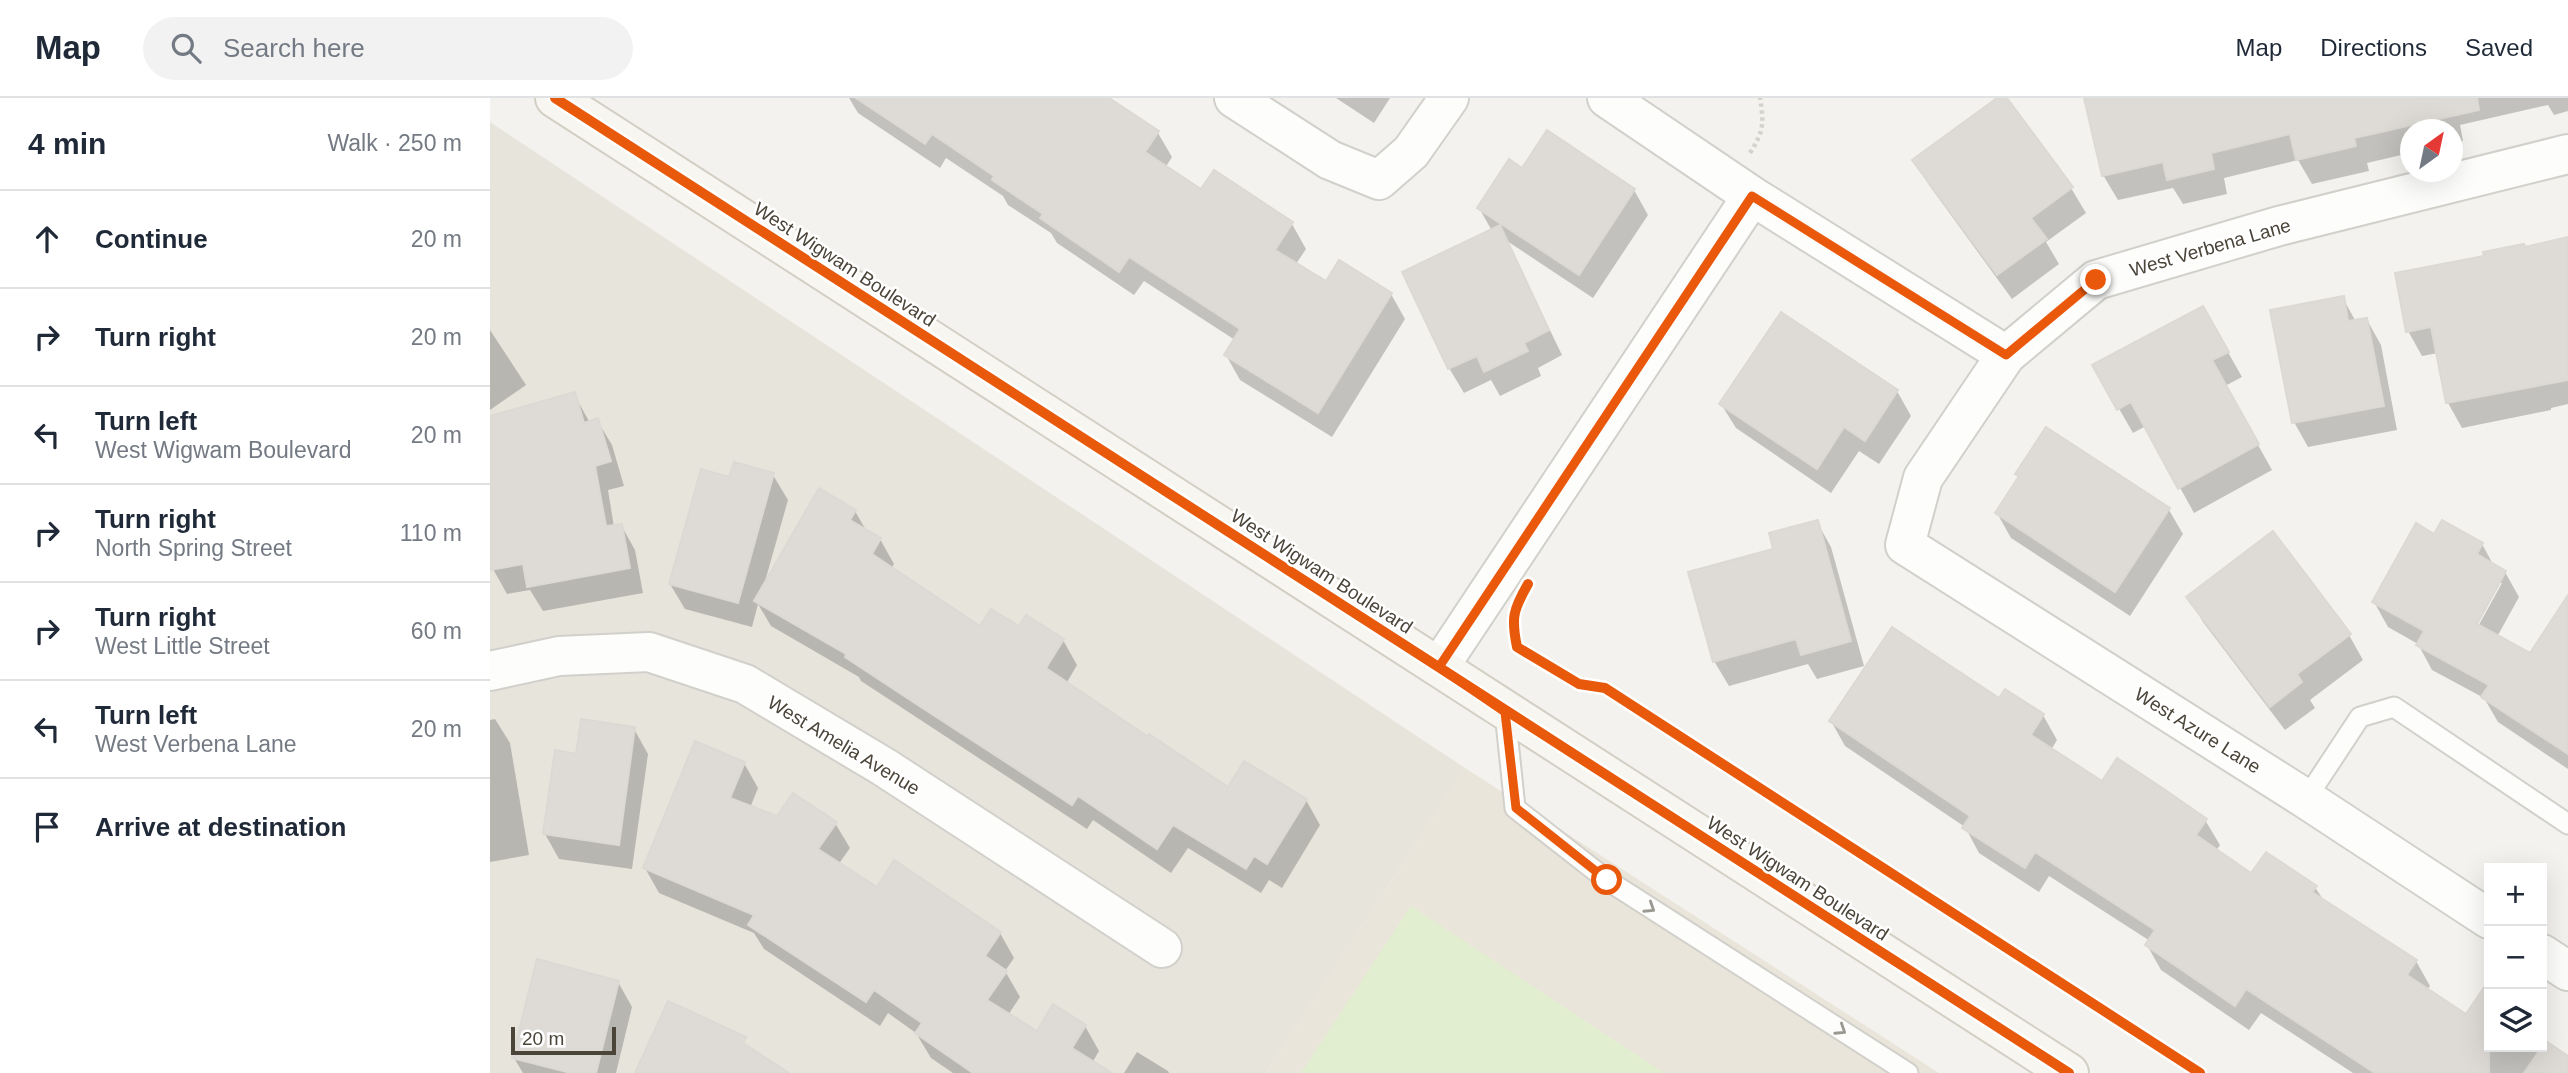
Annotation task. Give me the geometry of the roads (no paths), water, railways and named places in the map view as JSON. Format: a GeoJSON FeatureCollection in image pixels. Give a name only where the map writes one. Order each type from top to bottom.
{"type":"FeatureCollection","features":[{"type":"Feature","properties":{"kind":"street","name":"West Wigwam Boulevard"},"geometry":{"type":"LineString","coordinates":[[555,98],[2069,1073]]}},
{"type":"Feature","properties":{"kind":"street"},"geometry":{"type":"LineString","coordinates":[[1234,98],[1330,160],[1379,180],[1411,152],[1449,98]]}},
{"type":"Feature","properties":{"kind":"street"},"geometry":{"type":"LineString","coordinates":[[1607,98],[1742,189],[2006,355]]}},
{"type":"Feature","properties":{"kind":"street","name":"West Verbena Lane"},"geometry":{"type":"LineString","coordinates":[[1905,545],[1923,478],[2006,355],[2096,280],[2279,226],[2568,154]]}},
{"type":"Feature","properties":{"kind":"street"},"geometry":{"type":"LineString","coordinates":[[1439,667],[1742,189]]}},
{"type":"Feature","properties":{"kind":"street","name":"West Azure Lane"},"geometry":{"type":"LineString","coordinates":[[1905,545],[2306,799],[2484,916]]}},
{"type":"Feature","properties":{"kind":"street","name":"West Amelia Avenue"},"geometry":{"type":"LineString","coordinates":[[490,671],[559,656],[649,652],[744,684],[884,767],[1162,948]]}},
{"type":"Feature","properties":{"kind":"street"},"geometry":{"type":"LineString","coordinates":[[2547,957],[2568,971]]}},
{"type":"Feature","properties":{"kind":"lane"},"geometry":{"type":"LineString","coordinates":[[2306,799],[2360,717],[2394,707],[2568,824]]}},
{"type":"Feature","properties":{"kind":"lane"},"geometry":{"type":"LineString","coordinates":[[1505,712],[1516,808],[1607,880],[1908,1073]]}}]}
